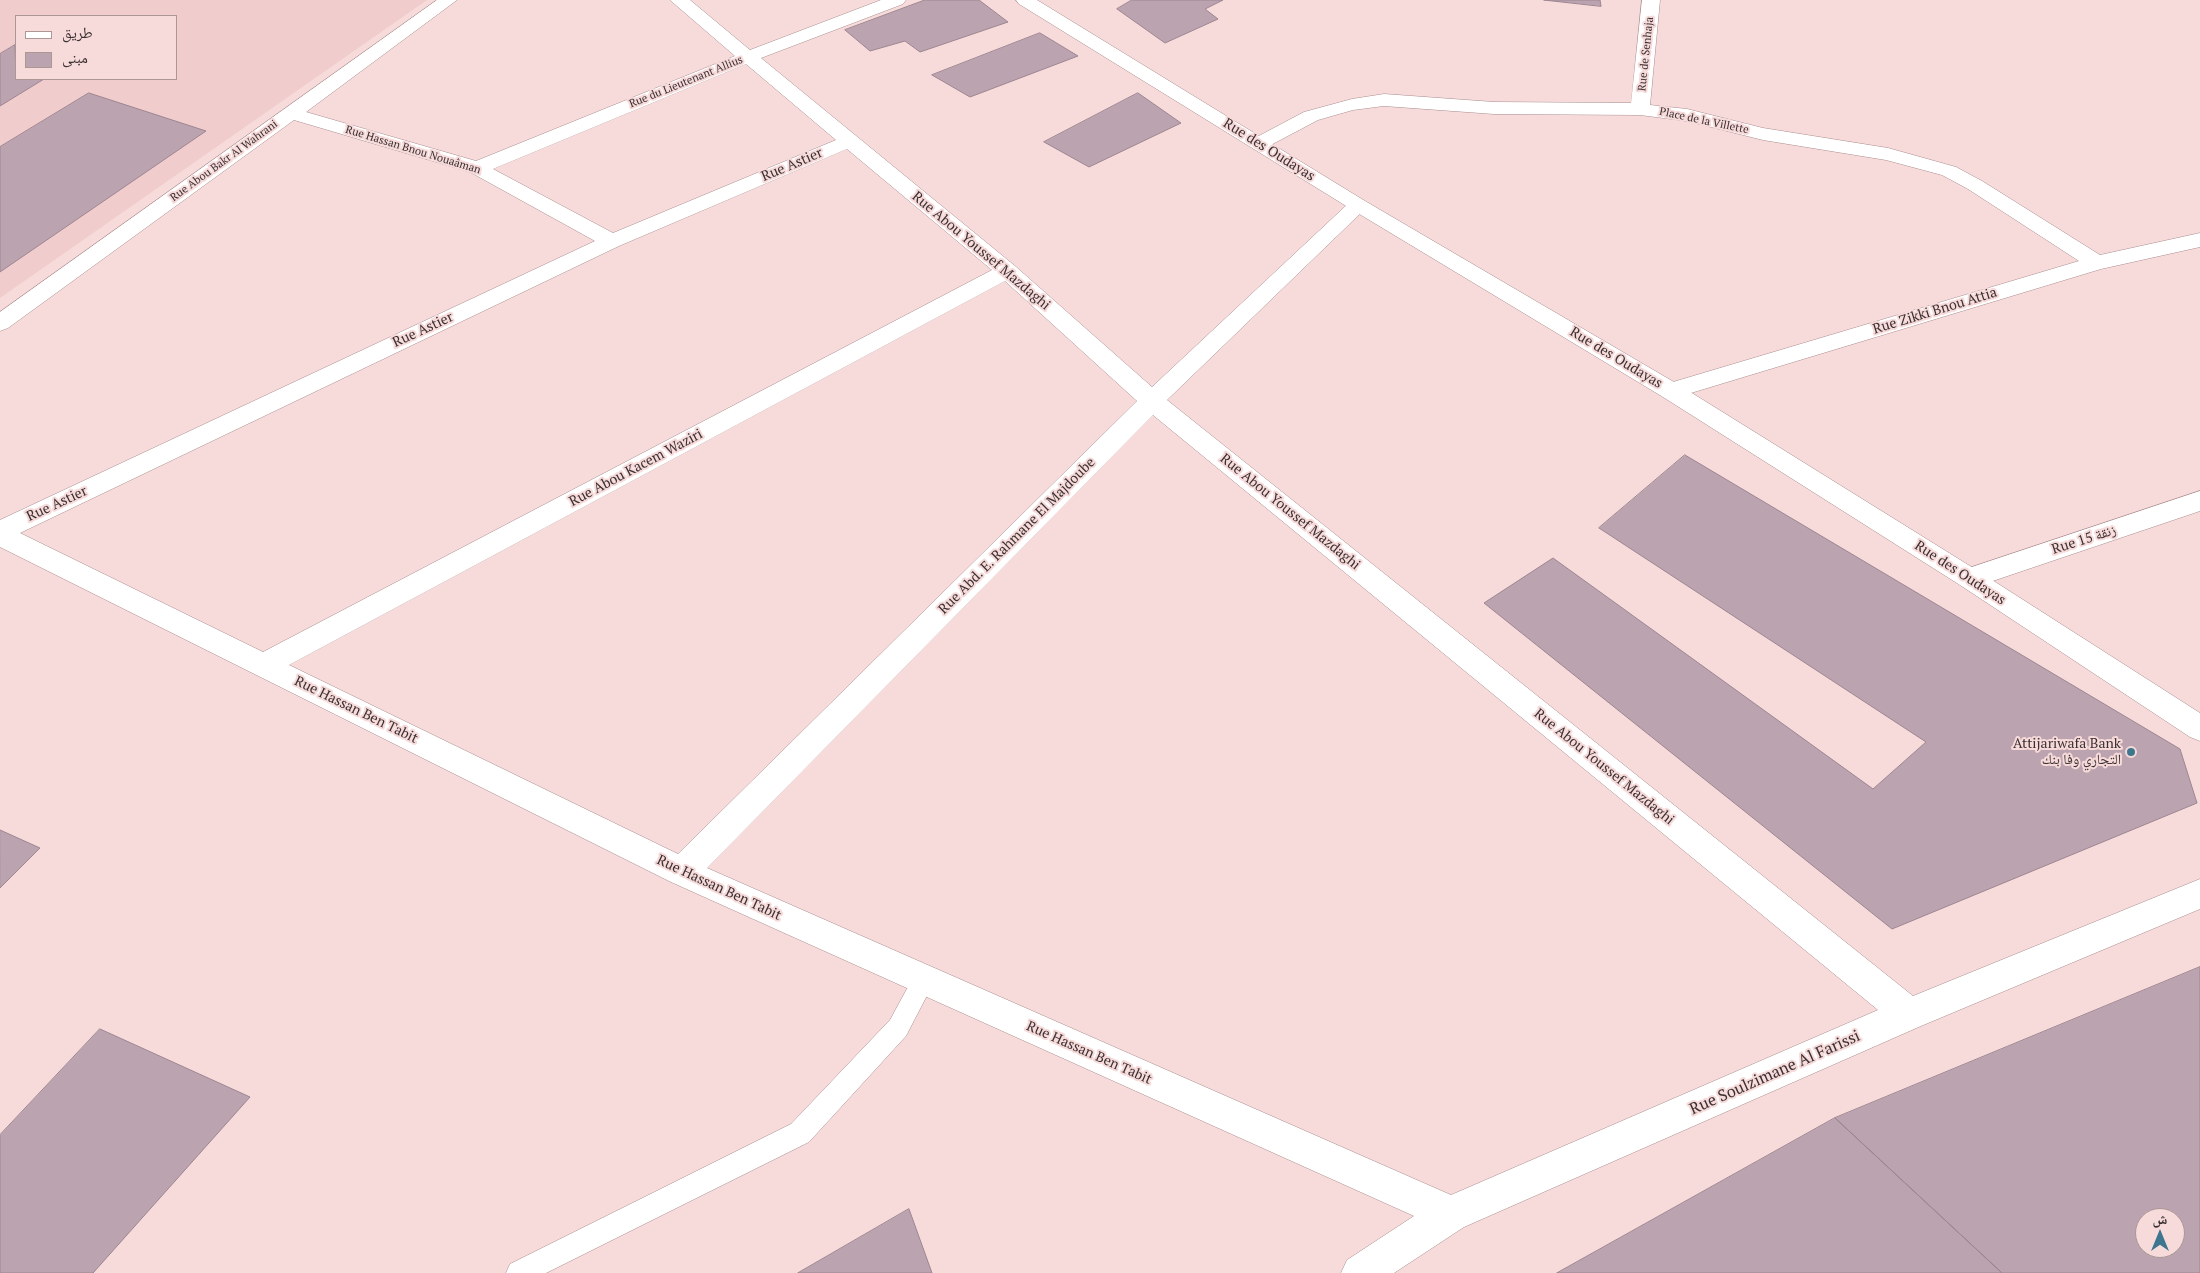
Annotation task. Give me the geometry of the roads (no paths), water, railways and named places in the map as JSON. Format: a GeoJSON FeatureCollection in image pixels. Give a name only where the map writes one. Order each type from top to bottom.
{"type":"FeatureCollection","features":[{"type":"Feature","properties":{"kind":"street","name":"Rue Abou Bakr Al Wahrani"},"geometry":{"type":"LineString","coordinates":[[0,323],[448,0]]}},
{"type":"Feature","properties":{"kind":"street","name":"Rue Abou Youssef Mazdaghi"},"geometry":{"type":"LineString","coordinates":[[679,0],[1008,271],[1152,401],[1910,1014]]}},
{"type":"Feature","properties":{"kind":"street","name":"Rue du Lieutenant Allius"},"geometry":{"type":"LineString","coordinates":[[476,168],[748,57],[897,0]]}},
{"type":"Feature","properties":{"kind":"street","name":"Rue des Oudayas"},"geometry":{"type":"LineString","coordinates":[[1025,0],[1260,143],[1358,206],[1671,390],[1969,578],[2200,728]]}},
{"type":"Feature","properties":{"kind":"street","name":"Rue de Senhaja"},"geometry":{"type":"LineString","coordinates":[[1640,109],[1651,0]]}},
{"type":"Feature","properties":{"kind":"street","name":"Place de la Villette"},"geometry":{"type":"LineString","coordinates":[[1260,143],[1311,116],[1352,105],[1384,100],[1494,108],[1640,109],[1686,115],[1763,134],[1888,154],[1949,171],[1975,185],[2097,262]]}},
{"type":"Feature","properties":{"kind":"street","name":"Rue Hassan Bnou Nouaâman"},"geometry":{"type":"LineString","coordinates":[[289,113],[476,168],[612,240]]}},
{"type":"Feature","properties":{"kind":"street","name":"Rue Astier"},"geometry":{"type":"LineString","coordinates":[[0,531],[612,240],[850,141]]}},
{"type":"Feature","properties":{"kind":"street","name":"Rue Abd. E. Rahmane El Majdoube"},"geometry":{"type":"LineString","coordinates":[[682,872],[1152,401],[1358,206]]}},
{"type":"Feature","properties":{"kind":"street","name":"Rue Zikki Bnou Attia"},"geometry":{"type":"LineString","coordinates":[[1671,390],[2097,262],[2200,240]]}},
{"type":"Feature","properties":{"kind":"street","name":"Rue Abou Kacem Waziri"},"geometry":{"type":"LineString","coordinates":[[264,664],[1008,271]]}},
{"type":"Feature","properties":{"kind":"street","name":"Rue 15 زنقة"},"geometry":{"type":"LineString","coordinates":[[1969,578],[2200,501]]}},
{"type":"Feature","properties":{"kind":"street","name":"Rue Hassan Ben Tabit"},"geometry":{"type":"LineString","coordinates":[[0,535],[682,872],[1451,1214]]}},
{"type":"Feature","properties":{"kind":"street","name":"Rue Soulzimane Al Farissi"},"geometry":{"type":"LineString","coordinates":[[1360,1273],[1451,1214],[1910,1014],[2200,894]]}},
{"type":"Feature","properties":{"kind":"lane"},"geometry":{"type":"LineString","coordinates":[[519,1273],[800,1132],[898,1028],[924,980]]}},
{"type":"Feature","properties":{"kind":"place","name":"Attijariwafa Bank التجاري وفا بنك"},"geometry":{"type":"Point","coordinates":[2131,752]}}]}
